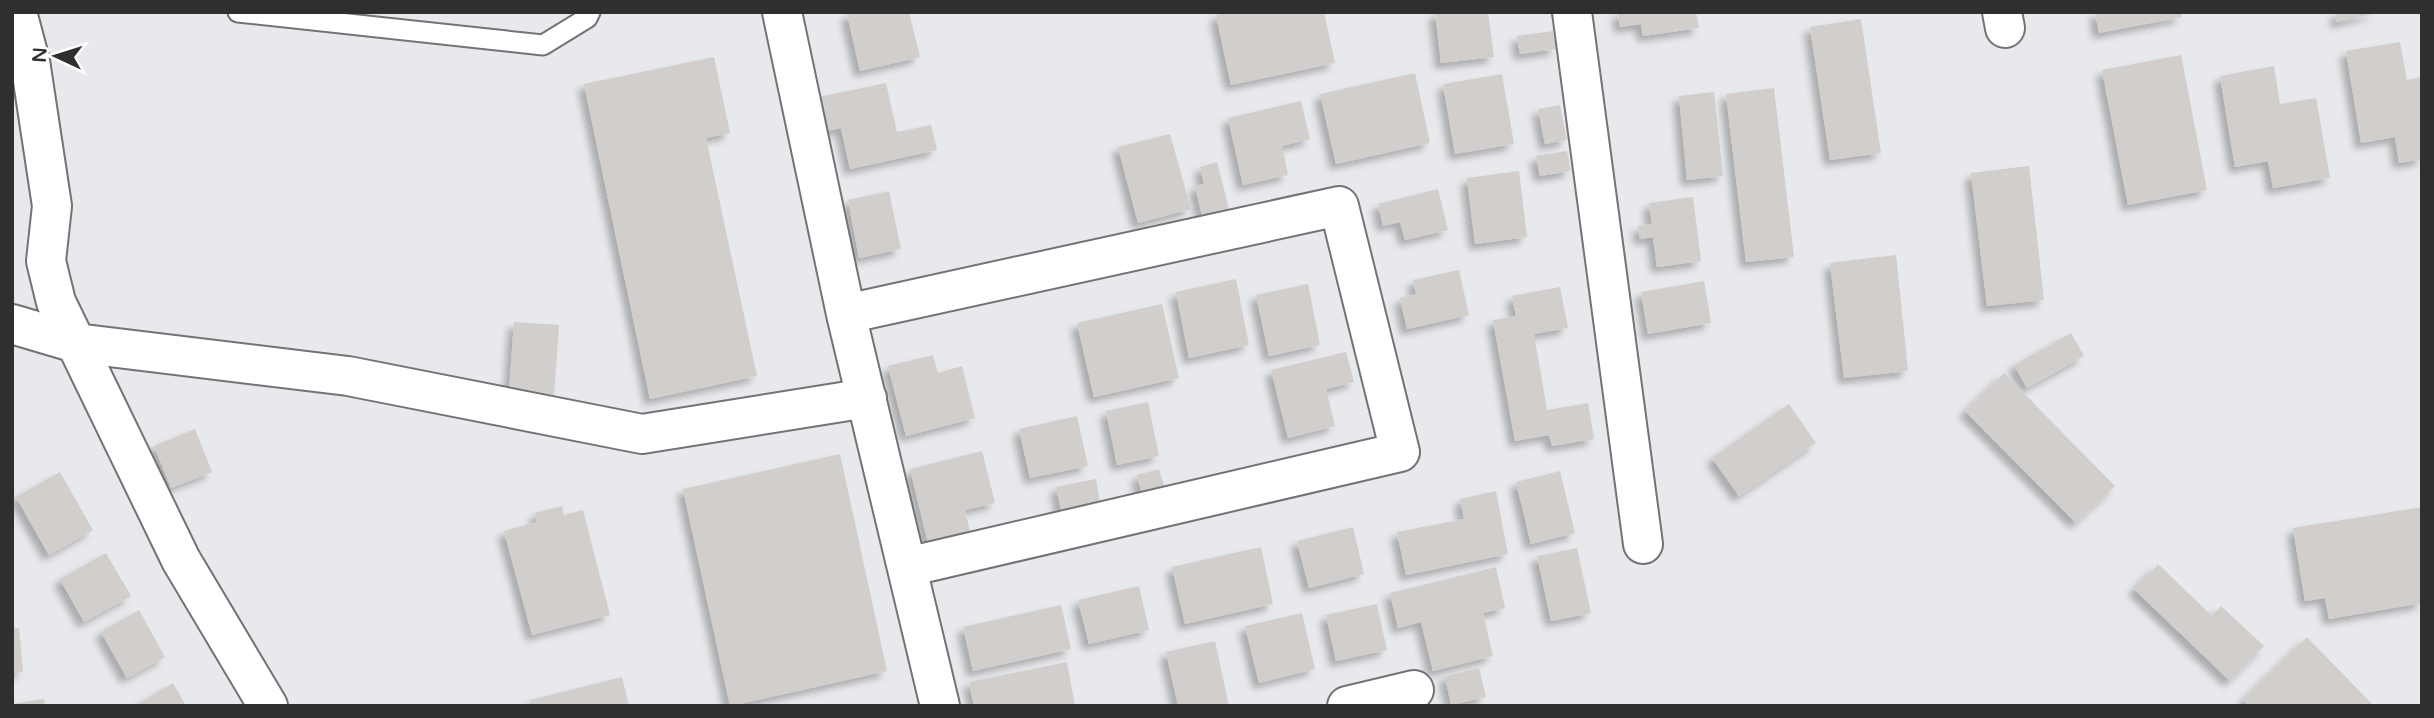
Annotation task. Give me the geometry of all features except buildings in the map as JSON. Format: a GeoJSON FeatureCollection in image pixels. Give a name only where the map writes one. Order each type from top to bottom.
{"type":"FeatureCollection","features":[{"type":"Feature","properties":{"kind":"street"},"geometry":{"type":"LineString","coordinates":[[17,12],[30,61],[52,206],[47,261],[55,302],[181,560],[268,706]]}},
{"type":"Feature","properties":{"kind":"street"},"geometry":{"type":"LineString","coordinates":[[782,12],[846,314],[940,706]]}},
{"type":"Feature","properties":{"kind":"street"},"geometry":{"type":"LineString","coordinates":[[1573,12],[1643,544]]}},
{"type":"Feature","properties":{"kind":"street"},"geometry":{"type":"LineString","coordinates":[[846,314],[1339,206],[1400,452],[907,567]]}},
{"type":"Feature","properties":{"kind":"street"},"geometry":{"type":"LineString","coordinates":[[12,324],[76,344],[348,376],[642,434],[867,398]]}},
{"type":"Feature","properties":{"kind":"street"},"geometry":{"type":"LineString","coordinates":[[1347,706],[1414,690]]}},
{"type":"Feature","properties":{"kind":"lane"},"geometry":{"type":"LineString","coordinates":[[238,12],[543,45],[587,18],[590,12]]}}]}
